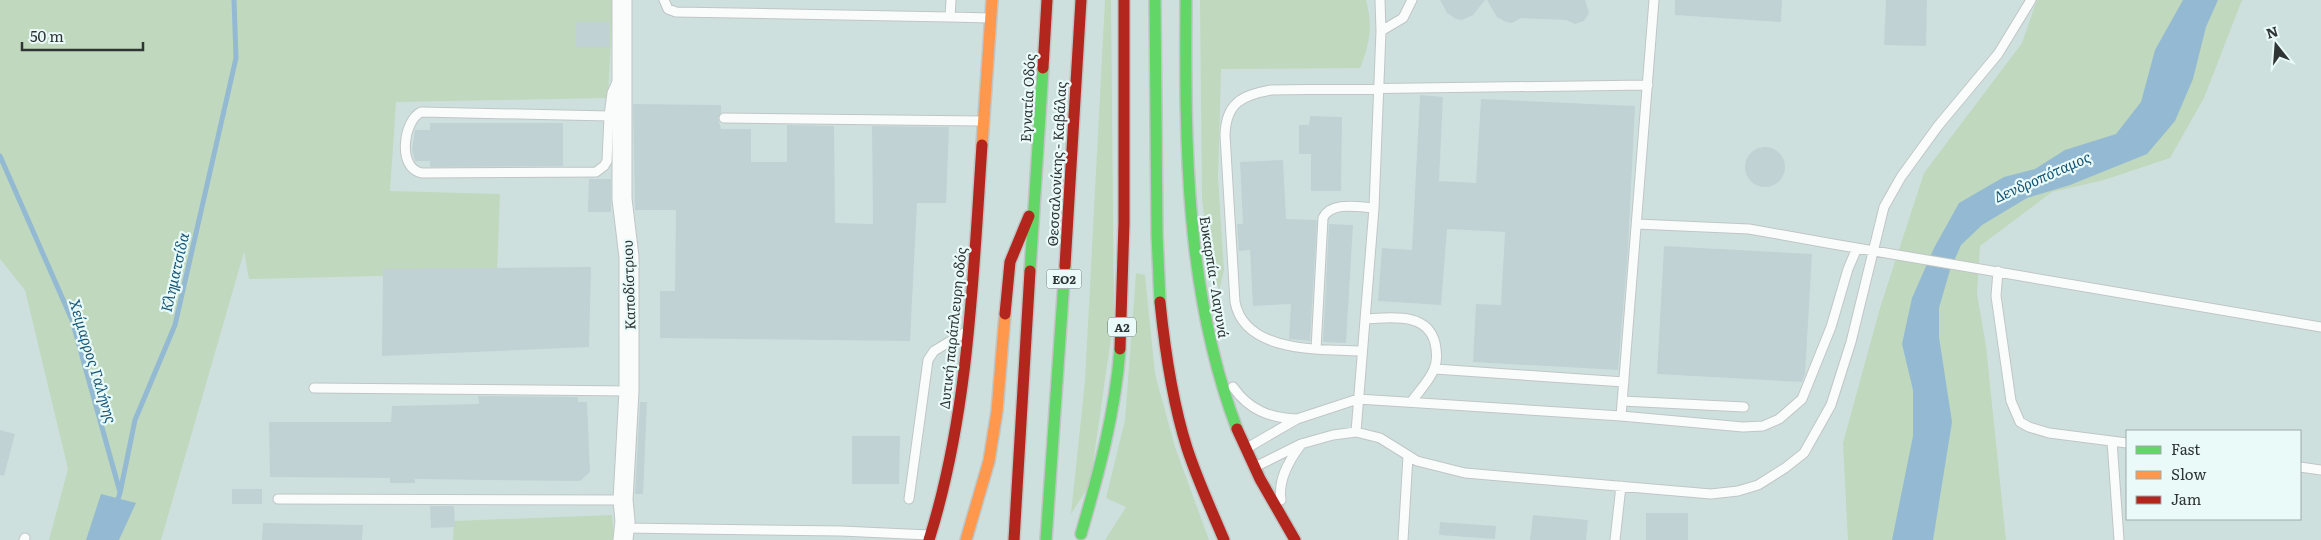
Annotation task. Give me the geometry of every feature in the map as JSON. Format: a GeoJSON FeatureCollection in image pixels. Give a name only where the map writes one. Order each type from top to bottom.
{"type":"FeatureCollection","features":[{"type":"Feature","properties":{"kind":"main road","name":"Δυτική παράπλευρη οδός"},"geometry":{"type":"LineString","coordinates":[[930,537],[944,492],[953,450],[968,330],[992,0]]}},
{"type":"Feature","properties":{"kind":"main road","name":"Εγνατία Οδός"},"geometry":{"type":"LineString","coordinates":[[1036,198],[1047,0]]}},
{"type":"Feature","properties":{"kind":"main road","name":"Θεσσαλονίκης - Καβάλας"},"geometry":{"type":"LineString","coordinates":[[1046,540],[1062,323],[1081,0]]}},
{"type":"Feature","properties":{"kind":"main road","name":"Α2"},"geometry":{"type":"LineString","coordinates":[[1081,534],[1095,491],[1109,433],[1118,379],[1122,330],[1124,0]]}},
{"type":"Feature","properties":{"kind":"main road"},"geometry":{"type":"LineString","coordinates":[[1155,0],[1156,247],[1159,312],[1166,356],[1183,434],[1196,474],[1224,540]]}},
{"type":"Feature","properties":{"kind":"main road","name":"Ευκαρπία - Λαγυνά"},"geometry":{"type":"LineString","coordinates":[[1186,0],[1185,127],[1189,204],[1200,288],[1213,352],[1232,416],[1255,467],[1295,540]]}},
{"type":"Feature","properties":{"kind":"main road"},"geometry":{"type":"LineString","coordinates":[[966,540],[989,461],[997,412],[1010,262],[1036,198]]}},
{"type":"Feature","properties":{"kind":"main road","name":"Θεσσαλονίκης - Καβάλας"},"geometry":{"type":"LineString","coordinates":[[1014,540],[1036,198]]}},
{"type":"Feature","properties":{"kind":"street","name":"Καποδίστριου"},"geometry":{"type":"LineString","coordinates":[[622,0],[622,199],[629,257],[628,390],[623,534]]}},
{"type":"Feature","properties":{"kind":"lane"},"geometry":{"type":"LineString","coordinates":[[664,0],[668,9],[676,12],[991,18]]}},
{"type":"Feature","properties":{"kind":"lane"},"geometry":{"type":"LineString","coordinates":[[950,17],[951,0]]}},
{"type":"Feature","properties":{"kind":"lane"},"geometry":{"type":"LineString","coordinates":[[1356,432],[1374,208],[1380,88],[1380,0]]}},
{"type":"Feature","properties":{"kind":"lane"},"geometry":{"type":"LineString","coordinates":[[1381,31],[1403,18],[1412,0]]}},
{"type":"Feature","properties":{"kind":"lane"},"geometry":{"type":"LineString","coordinates":[[1621,416],[1654,0]]}},
{"type":"Feature","properties":{"kind":"lane"},"geometry":{"type":"LineString","coordinates":[[1255,467],[1301,444],[1333,435],[1356,432],[1380,438],[1417,461],[1465,473],[1711,494],[1738,491],[1758,485],[1785,468],[1804,452],[1831,405],[1851,342],[1884,207],[1901,177],[1938,126],[1998,54],[2031,0]]}},
{"type":"Feature","properties":{"kind":"lane"},"geometry":{"type":"LineString","coordinates":[[609,116],[421,112],[410,123],[405,152],[407,161],[413,170],[422,173],[596,172],[607,161],[612,91],[622,73]]}},
{"type":"Feature","properties":{"kind":"lane"},"geometry":{"type":"LineString","coordinates":[[1362,351],[1316,349],[1282,344],[1262,337],[1246,326],[1237,311],[1225,135],[1228,116],[1232,106],[1254,93],[1271,90],[1648,85]]}},
{"type":"Feature","properties":{"kind":"lane"},"geometry":{"type":"LineString","coordinates":[[724,118],[984,121]]}},
{"type":"Feature","properties":{"kind":"lane"},"geometry":{"type":"LineString","coordinates":[[1316,349],[1323,218],[1325,213],[1334,208],[1374,208]]}},
{"type":"Feature","properties":{"kind":"lane"},"geometry":{"type":"LineString","coordinates":[[1637,224],[1749,229],[2321,327]]}},
{"type":"Feature","properties":{"kind":"lane"},"geometry":{"type":"LineString","coordinates":[[1246,448],[1297,419],[1358,399],[1621,416],[1743,427],[1763,426],[1779,419],[1802,399],[1831,327],[1848,269],[1857,248]]}},
{"type":"Feature","properties":{"kind":"lane"},"geometry":{"type":"LineString","coordinates":[[1998,271],[1996,296],[2011,401],[2020,422],[2029,428],[2050,433],[2126,443]]}},
{"type":"Feature","properties":{"kind":"lane"},"geometry":{"type":"LineString","coordinates":[[1364,319],[1401,318],[1414,320],[1426,328],[1434,339],[1437,352],[1434,369],[1412,401]]}},
{"type":"Feature","properties":{"kind":"lane"},"geometry":{"type":"LineString","coordinates":[[908,500],[928,360],[934,352],[968,330]]}},
{"type":"Feature","properties":{"kind":"lane"},"geometry":{"type":"LineString","coordinates":[[1213,352],[1230,383],[1248,404],[1268,415],[1297,419]]}},
{"type":"Feature","properties":{"kind":"lane"},"geometry":{"type":"LineString","coordinates":[[1434,369],[1624,382]]}},
{"type":"Feature","properties":{"kind":"lane"},"geometry":{"type":"LineString","coordinates":[[314,388],[628,390]]}},
{"type":"Feature","properties":{"kind":"lane"},"geometry":{"type":"LineString","coordinates":[[1622,401],[1744,407]]}},
{"type":"Feature","properties":{"kind":"lane"},"geometry":{"type":"LineString","coordinates":[[2112,441],[2120,540]]}},
{"type":"Feature","properties":{"kind":"lane"},"geometry":{"type":"LineString","coordinates":[[1284,523],[1280,494],[1283,477],[1289,461],[1301,444]]}},
{"type":"Feature","properties":{"kind":"lane"},"geometry":{"type":"LineString","coordinates":[[1403,540],[1408,456]]}},
{"type":"Feature","properties":{"kind":"lane"},"geometry":{"type":"LineString","coordinates":[[2301,467],[2321,470]]}},
{"type":"Feature","properties":{"kind":"lane"},"geometry":{"type":"LineString","coordinates":[[1615,540],[1621,486]]}},
{"type":"Feature","properties":{"kind":"lane"},"geometry":{"type":"LineString","coordinates":[[278,499],[623,500]]}},
{"type":"Feature","properties":{"kind":"lane"},"geometry":{"type":"LineString","coordinates":[[623,534],[841,531],[930,537]]}},
{"type":"Feature","properties":{"kind":"shaded area"},"geometry":{"type":"Polygon","coordinates":[[[0,0],[2321,0],[2321,540],[0,540],[0,0]]]}},
{"type":"Feature","properties":{"kind":"green space"},"geometry":{"type":"Polygon","coordinates":[[[0,0],[613,0],[608,98],[396,102],[390,191],[500,194],[497,273],[249,279],[244,252],[161,540],[49,540],[68,469],[25,290],[0,259],[0,0]]]}},
{"type":"Feature","properties":{"kind":"green space"},"geometry":{"type":"Polygon","coordinates":[[[1105,0],[1111,0],[1114,317],[1090,484],[1071,514],[1085,381],[1105,0]]]}},
{"type":"Feature","properties":{"kind":"green space"},"geometry":{"type":"Polygon","coordinates":[[[1200,0],[1366,0],[1370,26],[1368,43],[1360,68],[1221,69],[1218,178],[1224,270],[1219,291],[1208,249],[1202,198],[1200,0]]]}},
{"type":"Feature","properties":{"kind":"green space"},"geometry":{"type":"Polygon","coordinates":[[[2037,0],[2242,0],[2204,98],[2170,158],[2104,180],[2052,192],[1980,246],[1977,294],[1986,346],[2006,540],[1848,540],[1843,443],[1880,308],[1924,173],[2022,43],[2037,0]]]}},
{"type":"Feature","properties":{"kind":"green space"},"geometry":{"type":"Polygon","coordinates":[[[1136,273],[1145,275],[1155,374],[1175,447],[1209,540],[1105,540],[1126,507],[1106,498],[1125,420],[1136,273]]]}},
{"type":"Feature","properties":{"kind":"green space"},"geometry":{"type":"Polygon","coordinates":[[[612,515],[614,540],[453,540],[454,521],[612,515]]]}},
{"type":"Feature","properties":{"kind":"water","name":"Δενδροπόταμος"},"geometry":{"type":"Polygon","coordinates":[[[2183,0],[2218,0],[2206,27],[2193,79],[2175,121],[2147,154],[2070,185],[2027,198],[1982,225],[1961,245],[1950,270],[1939,308],[1939,337],[1952,422],[1933,540],[1892,540],[1913,436],[1913,390],[1902,344],[1912,298],[1934,248],[1959,203],[2004,177],[2035,169],[2065,150],[2116,134],[2141,102],[2155,50],[2183,0]]]}},
{"type":"Feature","properties":{"kind":"water"},"geometry":{"type":"Polygon","coordinates":[[[101,494],[136,503],[119,540],[86,540],[101,494]]]}},
{"type":"Feature","properties":{"kind":"building"},"geometry":{"type":"Polygon","coordinates":[[[1440,0],[1485,0],[1473,15],[1462,20],[1456,19],[1447,13],[1440,0]]]}},
{"type":"Feature","properties":{"kind":"building"},"geometry":{"type":"Polygon","coordinates":[[[1487,0],[1585,0],[1589,13],[1584,21],[1575,24],[1566,20],[1521,18],[1512,23],[1497,17],[1487,0]]]}},
{"type":"Feature","properties":{"kind":"building"},"geometry":{"type":"Polygon","coordinates":[[[1675,0],[1782,0],[1781,22],[1675,15],[1675,0]]]}},
{"type":"Feature","properties":{"kind":"building"},"geometry":{"type":"Polygon","coordinates":[[[1886,0],[1927,0],[1926,46],[1884,45],[1886,0]]]}},
{"type":"Feature","properties":{"kind":"building"},"geometry":{"type":"Polygon","coordinates":[[[576,22],[609,22],[609,47],[576,47],[576,22]]]}},
{"type":"Feature","properties":{"kind":"building"},"geometry":{"type":"Polygon","coordinates":[[[1420,95],[1443,97],[1439,181],[1476,183],[1481,99],[1635,106],[1628,250],[1618,370],[1473,362],[1476,304],[1501,305],[1505,232],[1447,229],[1441,305],[1378,301],[1382,248],[1412,250],[1420,95]]]}},
{"type":"Feature","properties":{"kind":"building"},"geometry":{"type":"Polygon","coordinates":[[[633,104],[721,105],[721,113],[718,118],[721,129],[751,129],[751,162],[787,162],[787,125],[834,126],[835,223],[873,224],[872,126],[949,127],[946,203],[917,203],[910,341],[660,338],[660,291],[675,291],[676,210],[635,210],[633,104]]]}},
{"type":"Feature","properties":{"kind":"building"},"geometry":{"type":"Polygon","coordinates":[[[1310,116],[1342,117],[1341,191],[1311,191],[1311,154],[1299,154],[1299,125],[1309,125],[1310,116]]]}},
{"type":"Feature","properties":{"kind":"building"},"geometry":{"type":"Polygon","coordinates":[[[430,123],[563,123],[563,166],[430,167],[430,161],[415,161],[412,150],[415,130],[430,130],[430,123]]]}},
{"type":"Feature","properties":{"kind":"building"},"geometry":{"type":"Polygon","coordinates":[[[1765,147],[1779,153],[1785,167],[1779,181],[1765,187],[1751,181],[1745,167],[1751,153],[1765,147]]]}},
{"type":"Feature","properties":{"kind":"building"},"geometry":{"type":"Polygon","coordinates":[[[1283,160],[1286,219],[1317,220],[1310,341],[1289,339],[1291,304],[1253,306],[1250,250],[1239,251],[1237,224],[1243,224],[1240,162],[1283,160]]]}},
{"type":"Feature","properties":{"kind":"building"},"geometry":{"type":"Polygon","coordinates":[[[589,179],[611,179],[611,212],[588,212],[589,179]]]}},
{"type":"Feature","properties":{"kind":"building"},"geometry":{"type":"Polygon","coordinates":[[[1329,224],[1353,225],[1346,343],[1323,342],[1329,224]]]}},
{"type":"Feature","properties":{"kind":"building"},"geometry":{"type":"Polygon","coordinates":[[[1664,246],[1812,254],[1805,374],[1802,382],[1657,374],[1664,246]]]}},
{"type":"Feature","properties":{"kind":"building"},"geometry":{"type":"Polygon","coordinates":[[[591,267],[589,347],[382,356],[383,269],[591,267]]]}},
{"type":"Feature","properties":{"kind":"building"},"geometry":{"type":"Polygon","coordinates":[[[478,396],[578,397],[578,402],[587,402],[590,472],[580,481],[415,479],[415,483],[390,483],[390,478],[270,477],[269,422],[391,422],[392,406],[479,404],[478,396]]]}},
{"type":"Feature","properties":{"kind":"building"},"geometry":{"type":"Polygon","coordinates":[[[640,402],[647,402],[643,494],[635,494],[640,402]]]}},
{"type":"Feature","properties":{"kind":"building"},"geometry":{"type":"Polygon","coordinates":[[[0,430],[15,434],[4,476],[0,475],[0,430]]]}},
{"type":"Feature","properties":{"kind":"building"},"geometry":{"type":"Polygon","coordinates":[[[852,436],[900,436],[899,484],[852,484],[852,436]]]}},
{"type":"Feature","properties":{"kind":"building"},"geometry":{"type":"Polygon","coordinates":[[[232,489],[262,489],[262,504],[232,504],[232,489]]]}},
{"type":"Feature","properties":{"kind":"building"},"geometry":{"type":"Polygon","coordinates":[[[430,506],[454,506],[455,527],[431,528],[430,506]]]}},
{"type":"Feature","properties":{"kind":"building"},"geometry":{"type":"Polygon","coordinates":[[[1646,513],[1688,513],[1688,540],[1646,540],[1646,513]]]}},
{"type":"Feature","properties":{"kind":"building"},"geometry":{"type":"Polygon","coordinates":[[[1533,515],[1588,520],[1586,540],[1530,540],[1533,515]]]}},
{"type":"Feature","properties":{"kind":"building"},"geometry":{"type":"Polygon","coordinates":[[[1440,522],[1496,526],[1495,539],[1439,535],[1440,522]]]}},
{"type":"Feature","properties":{"kind":"building"},"geometry":{"type":"Polygon","coordinates":[[[263,523],[363,525],[362,540],[262,540],[263,523]]]}},
{"type":"Feature","properties":{"kind":"waterway","name":"Κληματσίδα"},"geometry":{"type":"LineString","coordinates":[[116,505],[135,420],[175,325],[236,58],[234,0]]}},
{"type":"Feature","properties":{"kind":"waterway","name":"Χείμαρρος Γαλήνης"},"geometry":{"type":"LineString","coordinates":[[0,156],[72,320],[120,492]]}},
{"type":"Feature","properties":{"kind":"traffic: fast"},"geometry":{"type":"LineString","coordinates":[[1155,0],[1157,234],[1160,302]]}},
{"type":"Feature","properties":{"kind":"traffic: fast"},"geometry":{"type":"LineString","coordinates":[[1186,0],[1188,163],[1198,271],[1207,325],[1220,377],[1237,429]]}},
{"type":"Feature","properties":{"kind":"traffic: fast"},"geometry":{"type":"LineString","coordinates":[[1030,271],[1043,68]]}},
{"type":"Feature","properties":{"kind":"traffic: fast"},"geometry":{"type":"LineString","coordinates":[[1046,540],[1065,266]]}},
{"type":"Feature","properties":{"kind":"traffic: fast"},"geometry":{"type":"LineString","coordinates":[[1081,534],[1110,420],[1120,349]]}},
{"type":"Feature","properties":{"kind":"traffic: slow"},"geometry":{"type":"LineString","coordinates":[[982,145],[992,0]]}},
{"type":"Feature","properties":{"kind":"traffic: slow"},"geometry":{"type":"LineString","coordinates":[[966,540],[989,461],[997,411],[1005,314]]}},
{"type":"Feature","properties":{"kind":"traffic: jam"},"geometry":{"type":"LineString","coordinates":[[1043,68],[1047,0]]}},
{"type":"Feature","properties":{"kind":"traffic: jam"},"geometry":{"type":"LineString","coordinates":[[1065,266],[1081,0]]}},
{"type":"Feature","properties":{"kind":"traffic: jam"},"geometry":{"type":"LineString","coordinates":[[1120,349],[1124,223],[1124,0]]}},
{"type":"Feature","properties":{"kind":"traffic: jam"},"geometry":{"type":"LineString","coordinates":[[929,540],[953,443],[961,394],[972,295],[982,145]]}},
{"type":"Feature","properties":{"kind":"traffic: jam"},"geometry":{"type":"LineString","coordinates":[[1005,314],[1010,262],[1029,216]]}},
{"type":"Feature","properties":{"kind":"traffic: jam"},"geometry":{"type":"LineString","coordinates":[[1014,540],[1030,271]]}},
{"type":"Feature","properties":{"kind":"traffic: jam"},"geometry":{"type":"LineString","coordinates":[[1160,302],[1164,339],[1177,412],[1195,471],[1224,540]]}},
{"type":"Feature","properties":{"kind":"traffic: jam"},"geometry":{"type":"LineString","coordinates":[[1237,429],[1260,479],[1295,540]]}}]}
